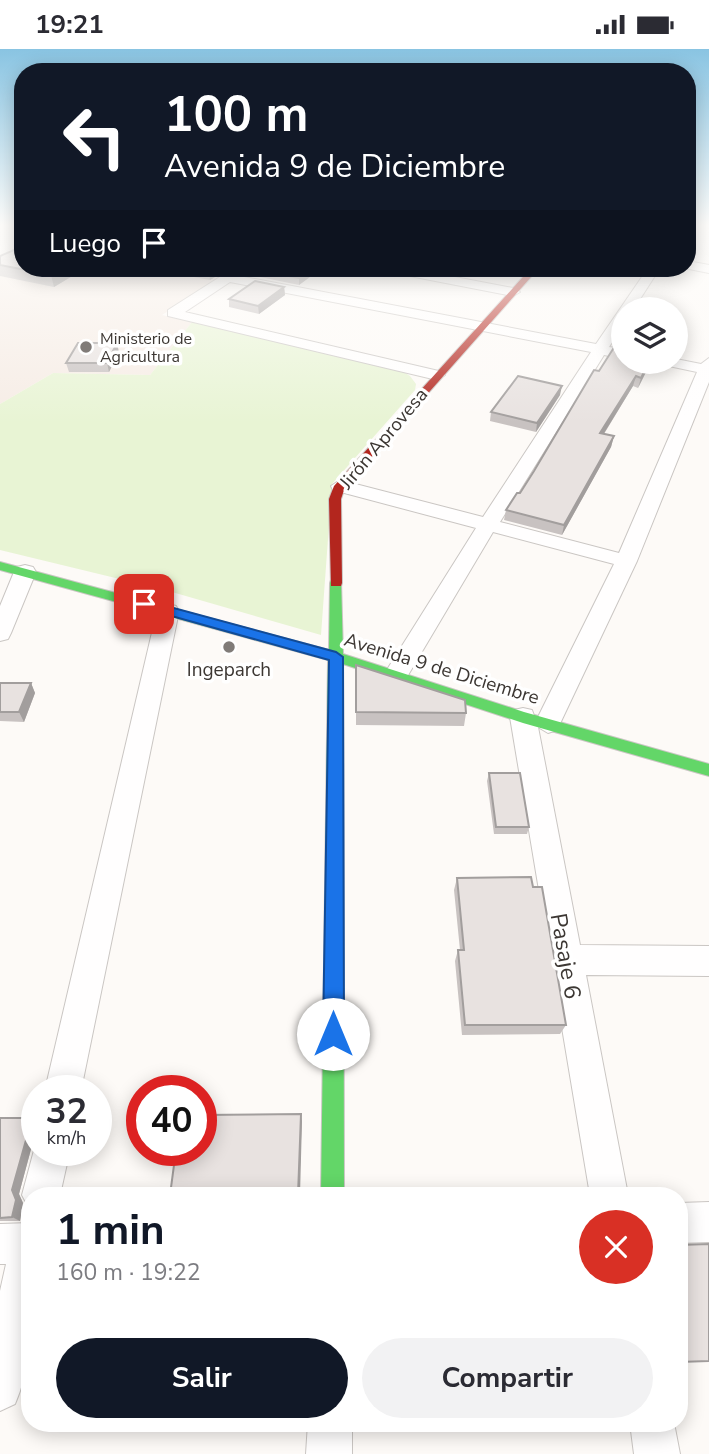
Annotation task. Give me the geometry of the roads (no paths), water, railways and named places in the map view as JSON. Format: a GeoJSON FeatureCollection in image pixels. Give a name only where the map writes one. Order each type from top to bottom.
{"type":"FeatureCollection","features":[{"type":"Feature","properties":{"kind":"street"},"geometry":{"type":"LineString","coordinates":[[206,292],[173,313],[438,375]]}},
{"type":"Feature","properties":{"kind":"street"},"geometry":{"type":"LineString","coordinates":[[300,292],[611,351]]}},
{"type":"Feature","properties":{"kind":"street","name":"Jirón Aprovesa"},"geometry":{"type":"LineString","coordinates":[[332,1187],[335,499],[340,486],[513,292]]}},
{"type":"Feature","properties":{"kind":"street"},"geometry":{"type":"LineString","coordinates":[[395,676],[611,332]]}},
{"type":"Feature","properties":{"kind":"street"},"geometry":{"type":"LineString","coordinates":[[535,720],[626,561],[708,367],[688,364]]}},
{"type":"Feature","properties":{"kind":"street"},"geometry":{"type":"LineString","coordinates":[[340,486],[626,561]]}},
{"type":"Feature","properties":{"kind":"street","name":"Avenida 9 de Diciembre"},"geometry":{"type":"LineString","coordinates":[[0,566],[336,657],[535,720],[709,770]]}},
{"type":"Feature","properties":{"kind":"street"},"geometry":{"type":"LineString","coordinates":[[0,633],[25,572]]}},
{"type":"Feature","properties":{"kind":"street"},"geometry":{"type":"LineString","coordinates":[[67,1075],[168,611]]}},
{"type":"Feature","properties":{"kind":"street","name":"Pasaje 6"},"geometry":{"type":"LineString","coordinates":[[535,720],[567,960],[608,1187]]}},
{"type":"Feature","properties":{"kind":"street"},"geometry":{"type":"LineString","coordinates":[[567,960],[709,961]]}},
{"type":"Feature","properties":{"kind":"street"},"geometry":{"type":"LineString","coordinates":[[43,1187],[47,1166]]}},
{"type":"Feature","properties":{"kind":"street"},"geometry":{"type":"LineString","coordinates":[[688,1223],[709,1222]]}},
{"type":"Feature","properties":{"kind":"street"},"geometry":{"type":"LineString","coordinates":[[0,1244],[21,1244]]}},
{"type":"Feature","properties":{"kind":"street"},"geometry":{"type":"LineString","coordinates":[[0,1389],[21,1288]]}},
{"type":"Feature","properties":{"kind":"street"},"geometry":{"type":"LineString","coordinates":[[329,1454],[330,1432]]}},
{"type":"Feature","properties":{"kind":"street"},"geometry":{"type":"LineString","coordinates":[[653,1432],[657,1454]]}},
{"type":"Feature","properties":{"kind":"place","name":"Ministerio de Agricultura"},"geometry":{"type":"Point","coordinates":[86,347]}},
{"type":"Feature","properties":{"kind":"place","name":"Ingeparch"},"geometry":{"type":"Point","coordinates":[229,647]}}]}
